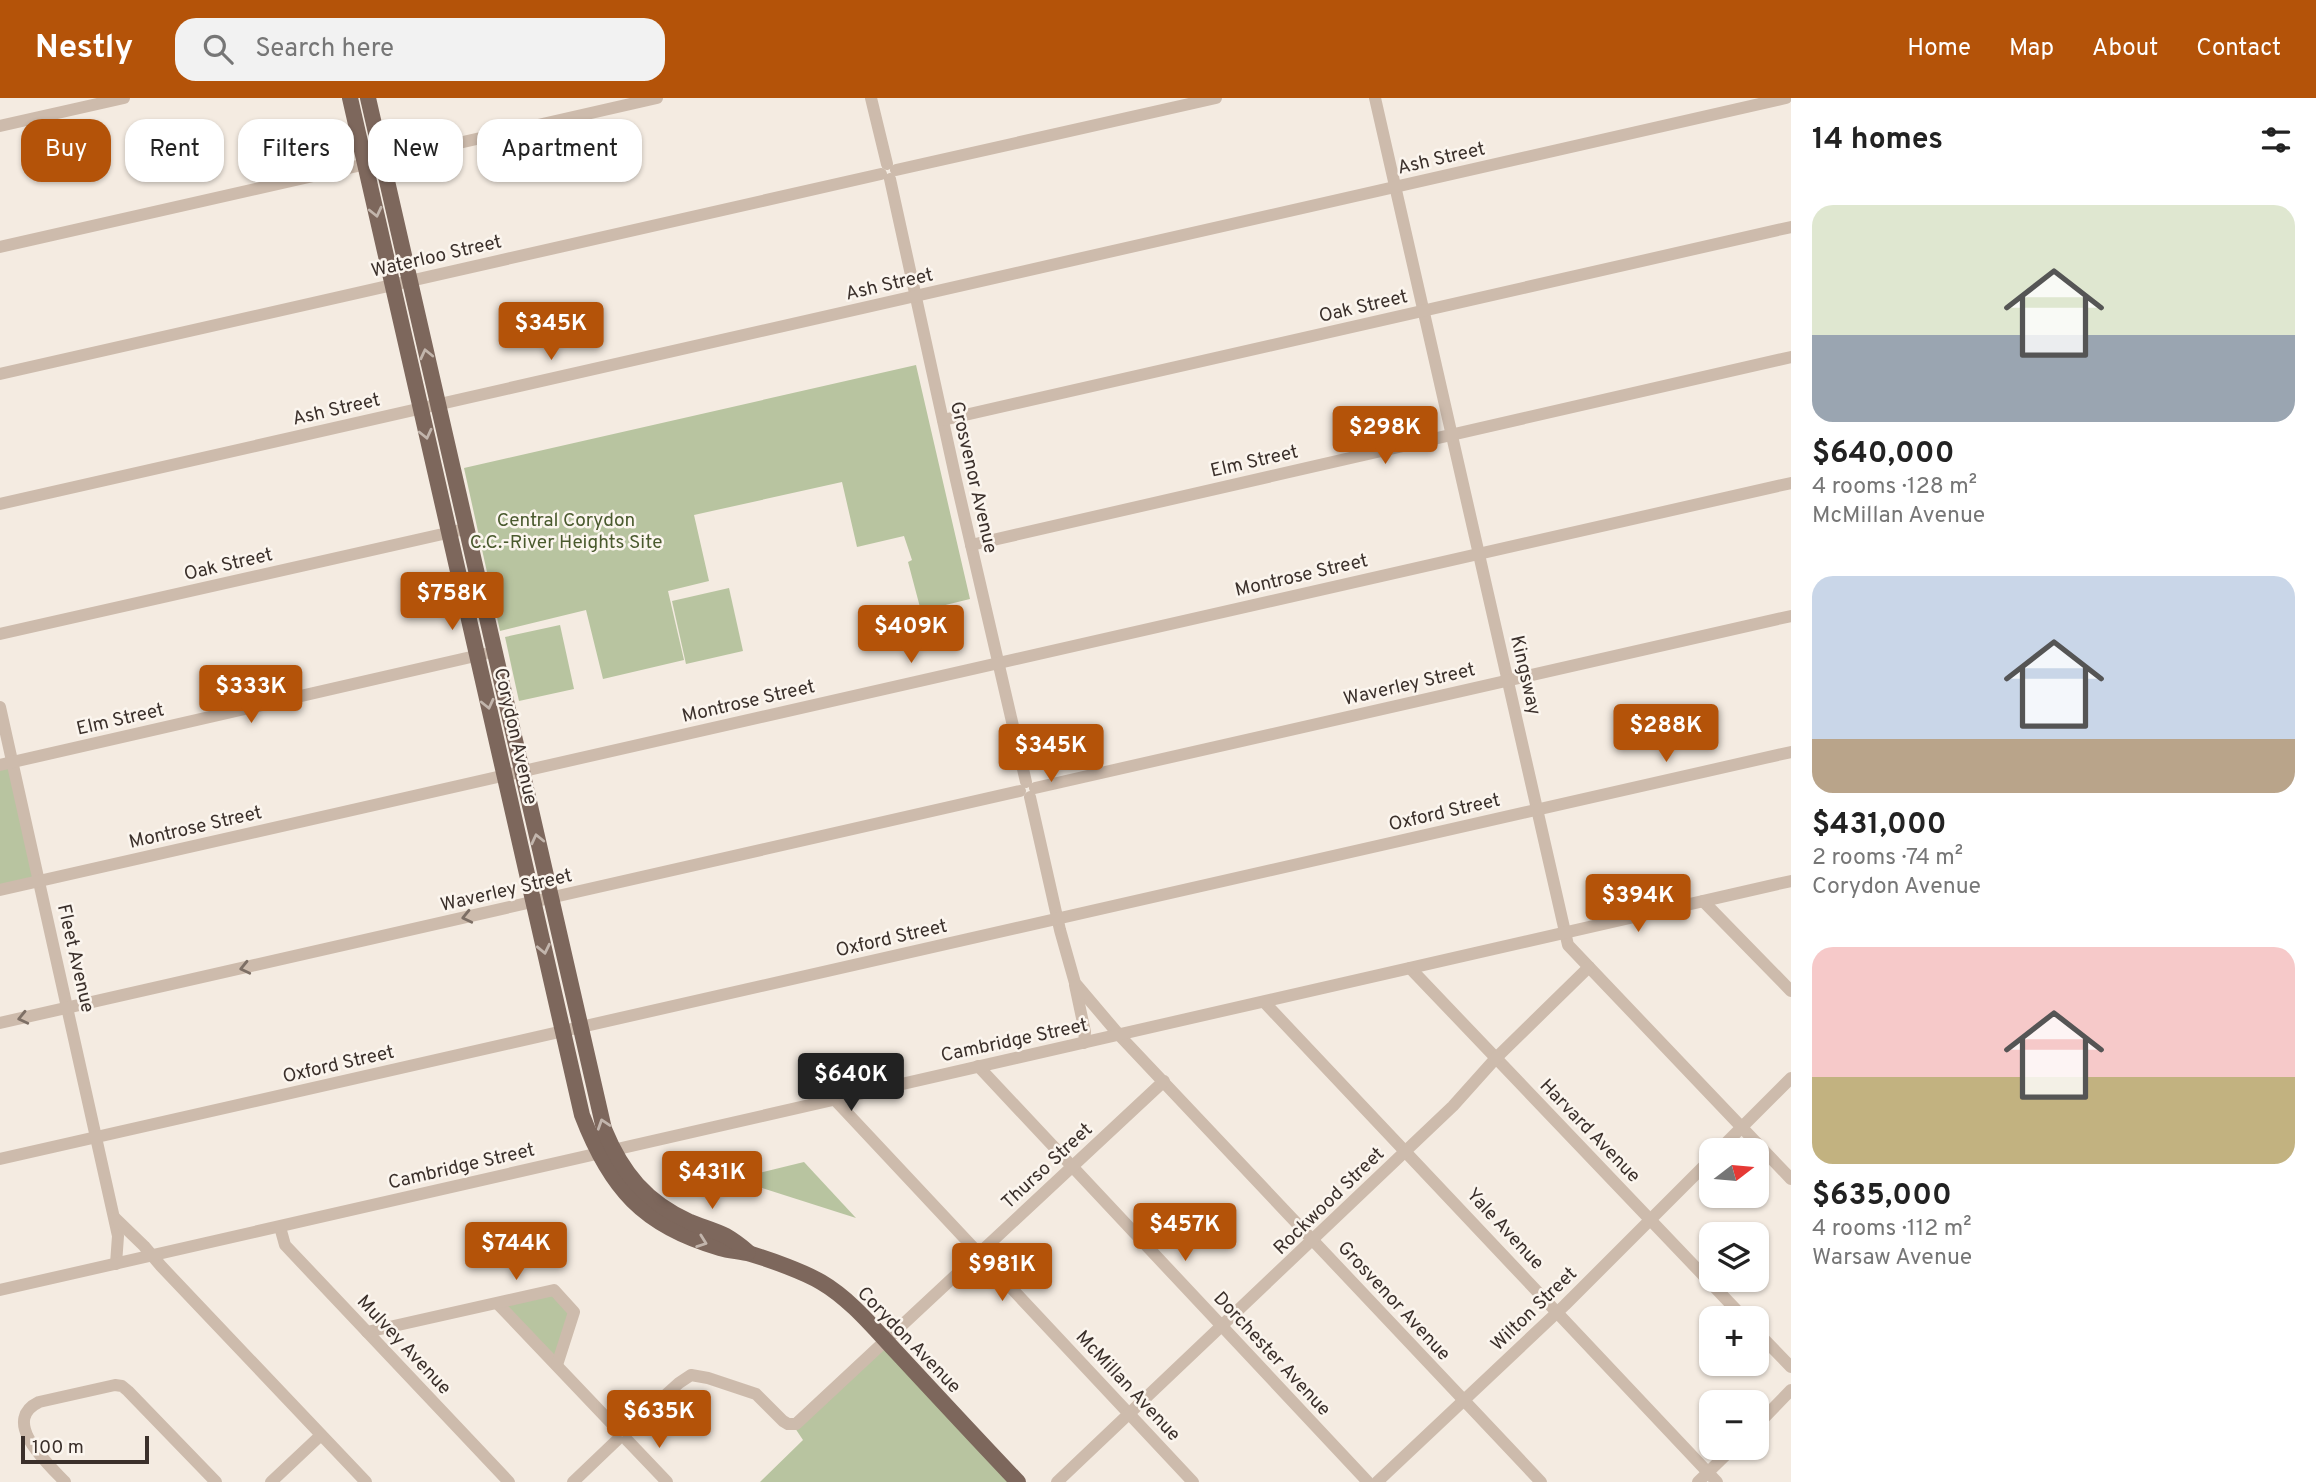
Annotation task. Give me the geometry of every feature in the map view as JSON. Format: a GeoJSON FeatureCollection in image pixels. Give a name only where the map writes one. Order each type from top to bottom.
{"type":"FeatureCollection","features":[{"type":"Feature","properties":{"kind":"main road","name":"Corydon Avenue"},"geometry":{"type":"LineString","coordinates":[[350,98],[582,1115],[604,1152]]}},
{"type":"Feature","properties":{"kind":"main road","name":"Corydon Avenue"},"geometry":{"type":"LineString","coordinates":[[368,98],[373,119]]}},
{"type":"Feature","properties":{"kind":"main road","name":"Corydon Avenue"},"geometry":{"type":"LineString","coordinates":[[387,182],[600,1115],[610,1176],[643,1211],[683,1235],[721,1249],[751,1254],[821,1282],[860,1313],[1018,1482]]}},
{"type":"Feature","properties":{"kind":"street"},"geometry":{"type":"LineString","coordinates":[[0,126],[124,98]]}},
{"type":"Feature","properties":{"kind":"street"},"geometry":{"type":"LineString","coordinates":[[463,142],[657,98]]}},
{"type":"Feature","properties":{"kind":"street","name":"Grosvenor Avenue"},"geometry":{"type":"LineString","coordinates":[[871,98],[1057,919],[1075,983],[1085,1032],[1084,1043]]}},
{"type":"Feature","properties":{"kind":"street","name":"Waterloo Street"},"geometry":{"type":"LineString","coordinates":[[0,374],[1216,98]]}},
{"type":"Feature","properties":{"kind":"street","name":"Kingsway"},"geometry":{"type":"LineString","coordinates":[[1375,98],[1567,945],[1791,1179]]}},
{"type":"Feature","properties":{"kind":"street","name":"Ash Street"},"geometry":{"type":"LineString","coordinates":[[0,504],[1786,98]]}},
{"type":"Feature","properties":{"kind":"street"},"geometry":{"type":"LineString","coordinates":[[0,247],[368,162]]}},
{"type":"Feature","properties":{"kind":"street","name":"Oak Street"},"geometry":{"type":"LineString","coordinates":[[943,420],[1791,227]]}},
{"type":"Feature","properties":{"kind":"street","name":"Elm Street"},"geometry":{"type":"LineString","coordinates":[[971,545],[1791,357]]}},
{"type":"Feature","properties":{"kind":"street","name":"Montrose Street"},"geometry":{"type":"LineString","coordinates":[[0,890],[1791,483]]}},
{"type":"Feature","properties":{"kind":"street","name":"Oak Street"},"geometry":{"type":"LineString","coordinates":[[0,634],[465,529]]}},
{"type":"Feature","properties":{"kind":"street","name":"Waverley Street"},"geometry":{"type":"LineString","coordinates":[[0,1023],[1791,616]]}},
{"type":"Feature","properties":{"kind":"street","name":"Elm Street"},"geometry":{"type":"LineString","coordinates":[[6,763],[494,652]]}},
{"type":"Feature","properties":{"kind":"street","name":"Fleet Avenue"},"geometry":{"type":"LineString","coordinates":[[0,707],[6,763],[40,881],[118,1236],[116,1264]]}},
{"type":"Feature","properties":{"kind":"street","name":"Oxford Street"},"geometry":{"type":"LineString","coordinates":[[0,1159],[1791,752]]}},
{"type":"Feature","properties":{"kind":"street","name":"Cambridge Street"},"geometry":{"type":"LineString","coordinates":[[0,1290],[1791,881]]}},
{"type":"Feature","properties":{"kind":"street"},"geometry":{"type":"LineString","coordinates":[[1703,901],[1791,991]]}},
{"type":"Feature","properties":{"kind":"street","name":"Rockwood Street"},"geometry":{"type":"LineString","coordinates":[[1057,1482],[1407,1151],[1453,1106],[1496,1058],[1589,967]]}},
{"type":"Feature","properties":{"kind":"street","name":"Harvard Avenue"},"geometry":{"type":"LineString","coordinates":[[1410,968],[1732,1306]]}},
{"type":"Feature","properties":{"kind":"street","name":"Grosvenor Avenue"},"geometry":{"type":"LineString","coordinates":[[1075,983],[1135,1052],[1541,1482]]}},
{"type":"Feature","properties":{"kind":"street","name":"Yale Avenue"},"geometry":{"type":"LineString","coordinates":[[1264,1002],[1713,1477]]}},
{"type":"Feature","properties":{"kind":"street"},"geometry":{"type":"LineString","coordinates":[[1135,1052],[1143,1030]]}},
{"type":"Feature","properties":{"kind":"street","name":"Dorchester Avenue"},"geometry":{"type":"LineString","coordinates":[[978,1066],[1368,1482]]}},
{"type":"Feature","properties":{"kind":"street"},"geometry":{"type":"LineString","coordinates":[[1731,1138],[1791,1078]]}},
{"type":"Feature","properties":{"kind":"street","name":"Thurso Street"},"geometry":{"type":"LineString","coordinates":[[573,1482],[679,1382],[691,1375],[756,1394],[783,1421],[793,1425],[800,1421],[1164,1081]]}},
{"type":"Feature","properties":{"kind":"street","name":"McMillan Avenue"},"geometry":{"type":"LineString","coordinates":[[835,1100],[1193,1482]]}},
{"type":"Feature","properties":{"kind":"street","name":"Wilton Street"},"geometry":{"type":"LineString","coordinates":[[1377,1482],[1557,1312],[1699,1171]]}},
{"type":"Feature","properties":{"kind":"street"},"geometry":{"type":"LineString","coordinates":[[114,1218],[366,1482]]}},
{"type":"Feature","properties":{"kind":"street","name":"Mulvey Avenue"},"geometry":{"type":"LineString","coordinates":[[280,1227],[285,1245],[509,1482]]}},
{"type":"Feature","properties":{"kind":"street"},"geometry":{"type":"LineString","coordinates":[[367,1332],[555,1290],[574,1312],[557,1365]]}},
{"type":"Feature","properties":{"kind":"street"},"geometry":{"type":"LineString","coordinates":[[498,1304],[667,1482]]}},
{"type":"Feature","properties":{"kind":"street"},"geometry":{"type":"LineString","coordinates":[[1769,1344],[1791,1367]]}},
{"type":"Feature","properties":{"kind":"street"},"geometry":{"type":"LineString","coordinates":[[65,1482],[24,1437],[21,1427],[24,1413],[39,1402],[116,1385],[128,1391],[216,1482]]}},
{"type":"Feature","properties":{"kind":"street"},"geometry":{"type":"LineString","coordinates":[[1769,1413],[1791,1390]]}},
{"type":"Feature","properties":{"kind":"street"},"geometry":{"type":"LineString","coordinates":[[271,1482],[321,1434]]}},
{"type":"Feature","properties":{"kind":"street"},"geometry":{"type":"LineString","coordinates":[[1698,1482],[1713,1477],[1725,1460]]}},
{"type":"Feature","properties":{"kind":"green space","name":"Central Corydon C.C.-River Heights Site"},"geometry":{"type":"Polygon","coordinates":[[[916,365],[970,599],[921,611],[908,562],[912,560],[904,536],[857,547],[842,482],[694,515],[709,581],[668,591],[684,660],[603,679],[586,610],[500,631],[464,468],[916,365]]]}},
{"type":"Feature","properties":{"kind":"green space"},"geometry":{"type":"Polygon","coordinates":[[[729,588],[743,651],[686,664],[672,601],[729,588]]]}},
{"type":"Feature","properties":{"kind":"green space"},"geometry":{"type":"Polygon","coordinates":[[[560,625],[574,689],[519,701],[505,637],[560,625]]]}},
{"type":"Feature","properties":{"kind":"green space"},"geometry":{"type":"Polygon","coordinates":[[[13,762],[40,881],[0,890],[0,765],[13,762]]]}},
{"type":"Feature","properties":{"kind":"green space"},"geometry":{"type":"Polygon","coordinates":[[[804,1162],[856,1218],[734,1179],[804,1162]]]}},
{"type":"Feature","properties":{"kind":"green space"},"geometry":{"type":"Polygon","coordinates":[[[555,1290],[574,1312],[557,1365],[498,1304],[555,1290]]]}},
{"type":"Feature","properties":{"kind":"green space"},"geometry":{"type":"Polygon","coordinates":[[[886,1341],[1018,1482],[760,1482],[803,1440],[793,1425],[886,1341]]]}}]}
